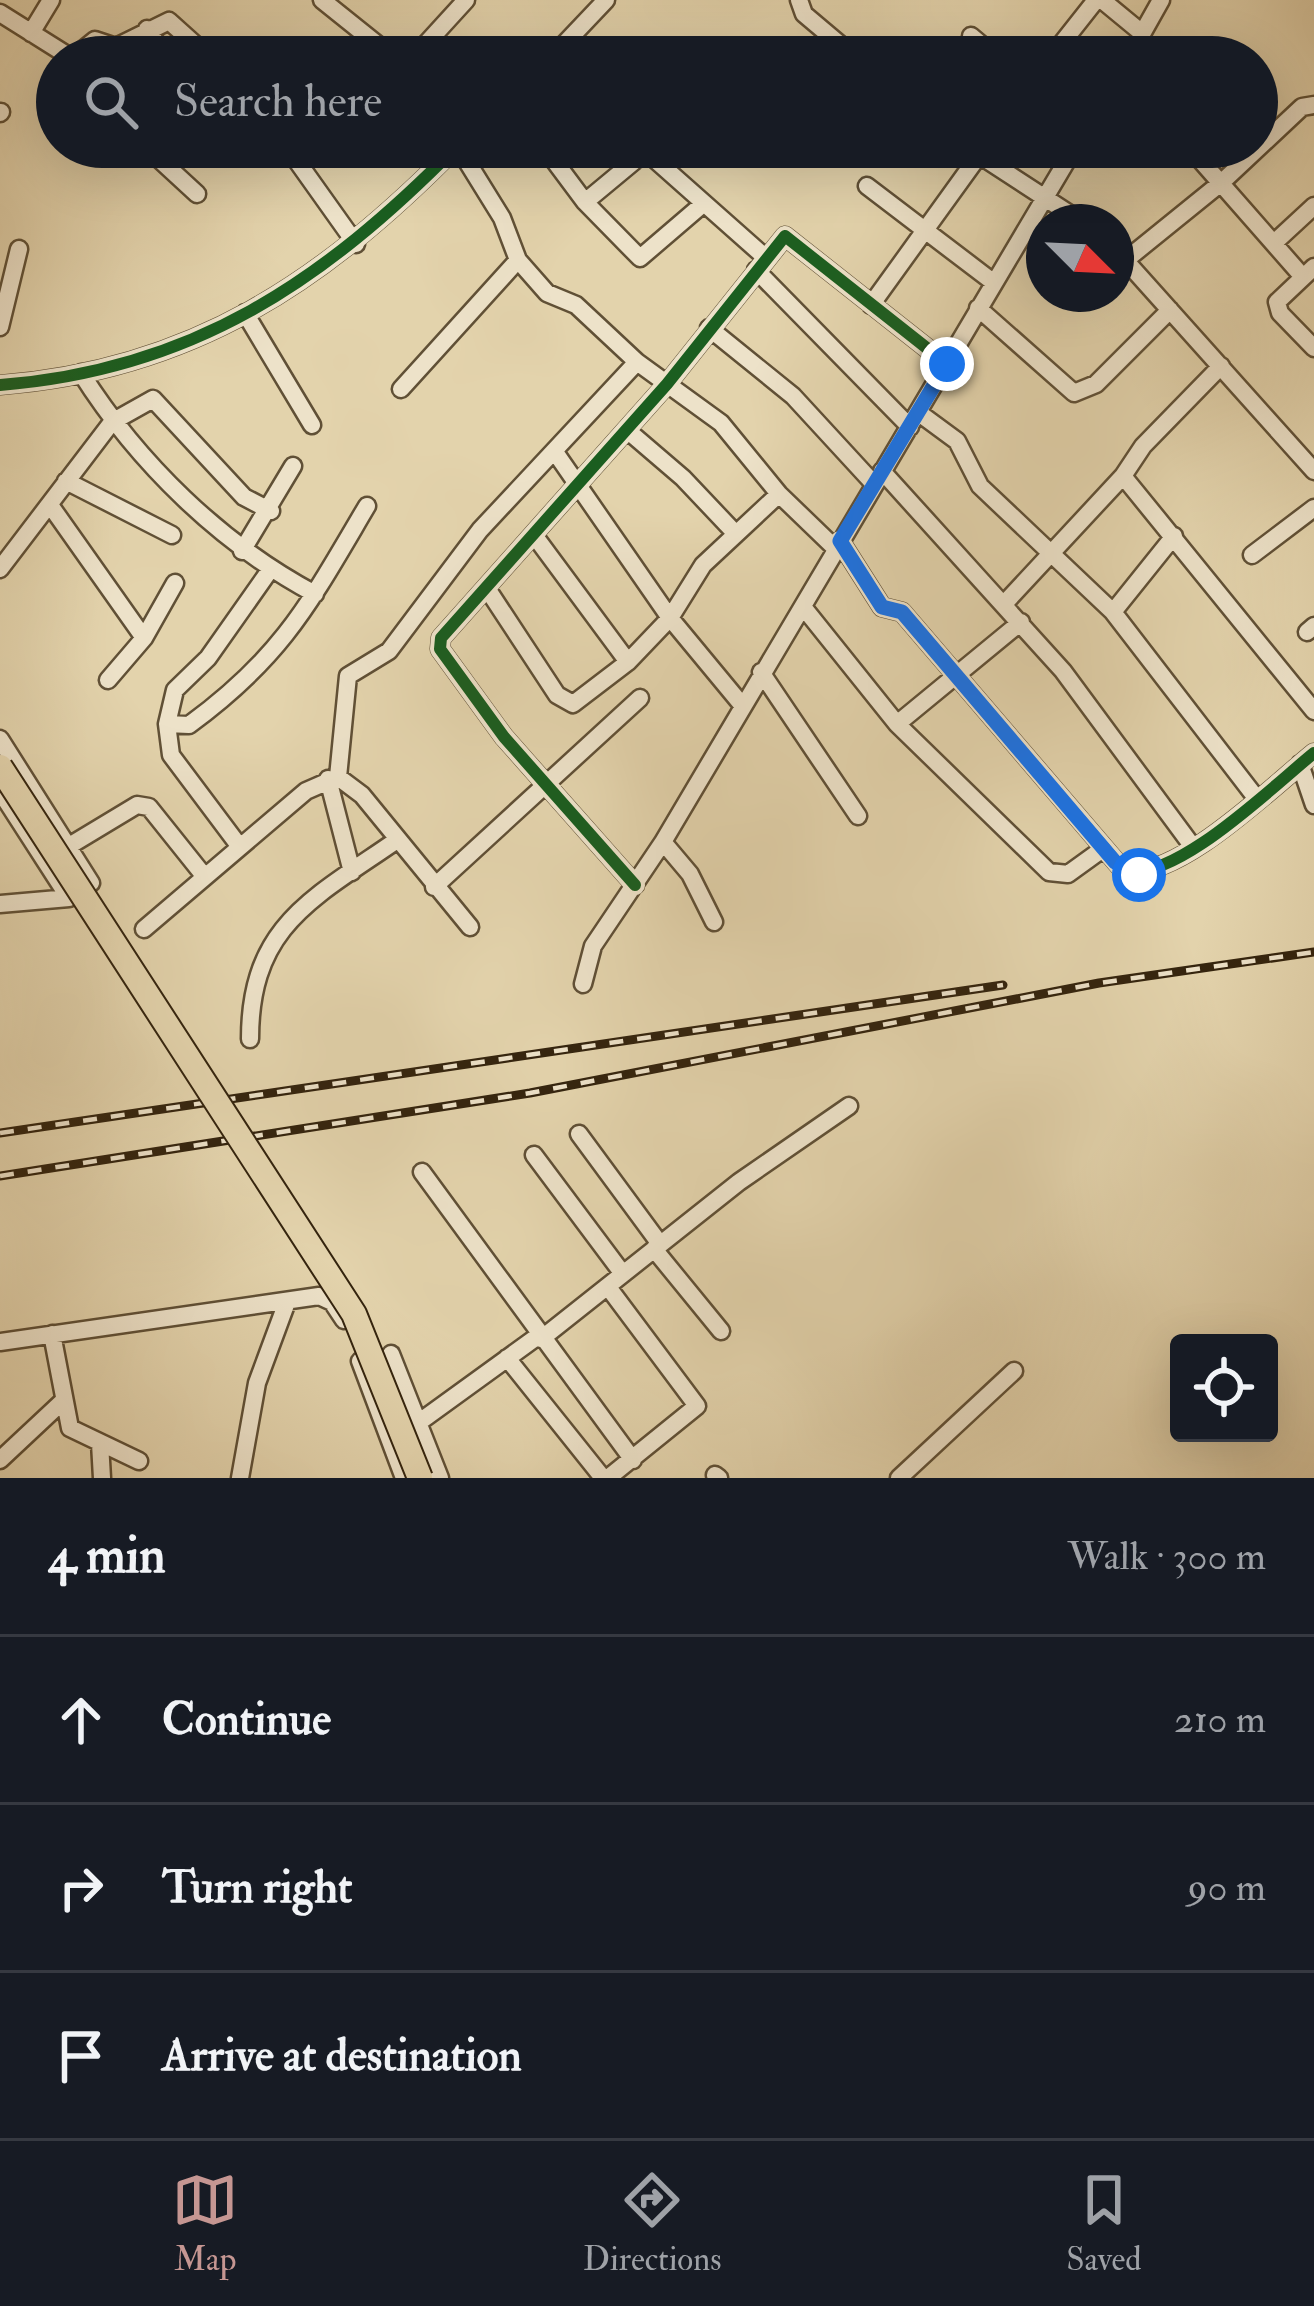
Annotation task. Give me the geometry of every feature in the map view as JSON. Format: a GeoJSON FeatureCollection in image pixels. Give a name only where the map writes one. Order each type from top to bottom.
{"type":"FeatureCollection","features":[{"type":"Feature","properties":{"kind":"main road"},"geometry":{"type":"LineString","coordinates":[[0,767],[354,1314],[421,1478]]}},
{"type":"Feature","properties":{"kind":"street"},"geometry":{"type":"LineString","coordinates":[[31,33],[51,0]]}},
{"type":"Feature","properties":{"kind":"street"},"geometry":{"type":"LineString","coordinates":[[322,0],[367,36]]}},
{"type":"Feature","properties":{"kind":"street"},"geometry":{"type":"LineString","coordinates":[[433,36],[466,0]]}},
{"type":"Feature","properties":{"kind":"street"},"geometry":{"type":"LineString","coordinates":[[572,36],[606,0]]}},
{"type":"Feature","properties":{"kind":"street"},"geometry":{"type":"LineString","coordinates":[[799,0],[804,14],[830,36]]}},
{"type":"Feature","properties":{"kind":"street"},"geometry":{"type":"LineString","coordinates":[[1069,36],[1099,0],[1142,33]]}},
{"type":"Feature","properties":{"kind":"street"},"geometry":{"type":"LineString","coordinates":[[1140,36],[1161,0]]}},
{"type":"Feature","properties":{"kind":"street"},"geometry":{"type":"LineString","coordinates":[[0,14],[36,36]]}},
{"type":"Feature","properties":{"kind":"street"},"geometry":{"type":"LineString","coordinates":[[135,36],[169,21],[186,36]]}},
{"type":"Feature","properties":{"kind":"street"},"geometry":{"type":"LineString","coordinates":[[147,29],[152,36]]}},
{"type":"Feature","properties":{"kind":"street"},"geometry":{"type":"LineString","coordinates":[[1278,130],[1302,107],[1314,105]]}},
{"type":"Feature","properties":{"kind":"street"},"geometry":{"type":"LineString","coordinates":[[168,168],[196,194]]}},
{"type":"Feature","properties":{"kind":"street"},"geometry":{"type":"LineString","coordinates":[[302,168],[356,244]]}},
{"type":"Feature","properties":{"kind":"street"},"geometry":{"type":"LineString","coordinates":[[0,385],[81,374],[166,353],[245,313],[356,244],[435,168]]}},
{"type":"Feature","properties":{"kind":"street"},"geometry":{"type":"LineString","coordinates":[[470,168],[502,218],[518,260],[548,293],[576,305],[637,362],[721,423],[779,494],[838,545],[882,607],[902,612],[1123,870],[1139,875],[1172,863],[1307,758]]}},
{"type":"Feature","properties":{"kind":"street"},"geometry":{"type":"LineString","coordinates":[[560,168],[585,202],[644,259],[703,204]]}},
{"type":"Feature","properties":{"kind":"street"},"geometry":{"type":"LineString","coordinates":[[585,202],[626,168]]}},
{"type":"Feature","properties":{"kind":"street"},"geometry":{"type":"LineString","coordinates":[[664,168],[915,420],[957,441],[980,486],[1055,551],[1114,612],[1257,799]]}},
{"type":"Feature","properties":{"kind":"street"},"geometry":{"type":"LineString","coordinates":[[872,305],[965,168]]}},
{"type":"Feature","properties":{"kind":"street"},"geometry":{"type":"LineString","coordinates":[[1004,168],[1057,204]]}},
{"type":"Feature","properties":{"kind":"street"},"geometry":{"type":"LineString","coordinates":[[583,984],[593,946],[663,842],[761,672],[804,608],[1041,192],[1059,168]]}},
{"type":"Feature","properties":{"kind":"street"},"geometry":{"type":"LineString","coordinates":[[1209,168],[1308,272],[1276,307],[1314,348]]}},
{"type":"Feature","properties":{"kind":"street"},"geometry":{"type":"LineString","coordinates":[[1134,245],[1237,168]]}},
{"type":"Feature","properties":{"kind":"street"},"geometry":{"type":"LineString","coordinates":[[867,186],[993,281]]}},
{"type":"Feature","properties":{"kind":"street"},"geometry":{"type":"LineString","coordinates":[[1275,242],[1314,206]]}},
{"type":"Feature","properties":{"kind":"street"},"geometry":{"type":"LineString","coordinates":[[635,885],[490,719],[439,646],[667,384],[788,236],[947,364]]}},
{"type":"Feature","properties":{"kind":"street"},"geometry":{"type":"LineString","coordinates":[[0,328],[19,248]]}},
{"type":"Feature","properties":{"kind":"street"},"geometry":{"type":"LineString","coordinates":[[401,389],[518,260]]}},
{"type":"Feature","properties":{"kind":"street"},"geometry":{"type":"LineString","coordinates":[[1134,269],[1314,471]]}},
{"type":"Feature","properties":{"kind":"street"},"geometry":{"type":"LineString","coordinates":[[978,308],[1074,393],[1096,384],[1170,310]]}},
{"type":"Feature","properties":{"kind":"street"},"geometry":{"type":"LineString","coordinates":[[245,313],[312,425]]}},
{"type":"Feature","properties":{"kind":"street"},"geometry":{"type":"LineString","coordinates":[[710,328],[794,396],[1022,622],[1193,847]]}},
{"type":"Feature","properties":{"kind":"street"},"geometry":{"type":"LineString","coordinates":[[352,872],[333,778],[348,676],[389,651],[455,559],[637,362]]}},
{"type":"Feature","properties":{"kind":"street"},"geometry":{"type":"LineString","coordinates":[[1004,604],[1123,476],[1143,446],[1221,366]]}},
{"type":"Feature","properties":{"kind":"street"},"geometry":{"type":"LineString","coordinates":[[81,374],[112,422],[242,551],[315,594]]}},
{"type":"Feature","properties":{"kind":"street"},"geometry":{"type":"LineString","coordinates":[[0,569],[112,422],[155,399],[237,490],[271,512]]}},
{"type":"Feature","properties":{"kind":"street"},"geometry":{"type":"LineString","coordinates":[[627,430],[683,478],[736,534]]}},
{"type":"Feature","properties":{"kind":"street"},"geometry":{"type":"LineString","coordinates":[[555,452],[670,618],[742,705]]}},
{"type":"Feature","properties":{"kind":"street"},"geometry":{"type":"LineString","coordinates":[[242,551],[271,512],[293,466]]}},
{"type":"Feature","properties":{"kind":"street"},"geometry":{"type":"LineString","coordinates":[[1123,476],[1314,711]]}},
{"type":"Feature","properties":{"kind":"street"},"geometry":{"type":"LineString","coordinates":[[66,482],[172,535]]}},
{"type":"Feature","properties":{"kind":"street"},"geometry":{"type":"LineString","coordinates":[[488,590],[564,703],[579,701],[628,662],[670,618],[703,565],[779,494]]}},
{"type":"Feature","properties":{"kind":"street"},"geometry":{"type":"LineString","coordinates":[[50,505],[144,638]]}},
{"type":"Feature","properties":{"kind":"street"},"geometry":{"type":"LineString","coordinates":[[167,724],[189,725],[241,687],[281,645],[367,506]]}},
{"type":"Feature","properties":{"kind":"street"},"geometry":{"type":"LineString","coordinates":[[1252,555],[1314,508]]}},
{"type":"Feature","properties":{"kind":"street"},"geometry":{"type":"LineString","coordinates":[[534,535],[628,662]]}},
{"type":"Feature","properties":{"kind":"street"},"geometry":{"type":"LineString","coordinates":[[1114,612],[1174,536]]}},
{"type":"Feature","properties":{"kind":"street"},"geometry":{"type":"LineString","coordinates":[[240,848],[171,755],[167,724],[175,690],[208,658],[270,570]]}},
{"type":"Feature","properties":{"kind":"street"},"geometry":{"type":"LineString","coordinates":[[108,680],[144,638],[175,583]]}},
{"type":"Feature","properties":{"kind":"street"},"geometry":{"type":"LineString","coordinates":[[804,608],[897,724],[1049,872],[1067,874],[1104,848]]}},
{"type":"Feature","properties":{"kind":"street"},"geometry":{"type":"LineString","coordinates":[[897,724],[1022,622]]}},
{"type":"Feature","properties":{"kind":"street"},"geometry":{"type":"LineString","coordinates":[[761,672],[858,816]]}},
{"type":"Feature","properties":{"kind":"street"},"geometry":{"type":"LineString","coordinates":[[434,887],[640,698]]}},
{"type":"Feature","properties":{"kind":"street"},"geometry":{"type":"LineString","coordinates":[[0,739],[91,883],[69,898],[0,904]]}},
{"type":"Feature","properties":{"kind":"street"},"geometry":{"type":"LineString","coordinates":[[1307,758],[1314,806]]}},
{"type":"Feature","properties":{"kind":"street"},"geometry":{"type":"LineString","coordinates":[[333,778],[362,795],[470,927]]}},
{"type":"Feature","properties":{"kind":"street"},"geometry":{"type":"LineString","coordinates":[[144,929],[333,778]]}},
{"type":"Feature","properties":{"kind":"street"},"geometry":{"type":"LineString","coordinates":[[0,790],[69,898]]}},
{"type":"Feature","properties":{"kind":"street"},"geometry":{"type":"LineString","coordinates":[[68,846],[137,805],[149,807],[205,877]]}},
{"type":"Feature","properties":{"kind":"street"},"geometry":{"type":"LineString","coordinates":[[250,1039],[250,994],[269,943],[288,921],[397,840]]}},
{"type":"Feature","properties":{"kind":"street"},"geometry":{"type":"LineString","coordinates":[[663,842],[690,874],[715,922]]}},
{"type":"Feature","properties":{"kind":"street"},"geometry":{"type":"LineString","coordinates":[[418,1423],[540,1338],[849,1106]]}},
{"type":"Feature","properties":{"kind":"street"},"geometry":{"type":"LineString","coordinates":[[579,1134],[721,1331]]}},
{"type":"Feature","properties":{"kind":"street"},"geometry":{"type":"LineString","coordinates":[[534,1155],[623,1274]]}},
{"type":"Feature","properties":{"kind":"street"},"geometry":{"type":"LineString","coordinates":[[422,1172],[633,1460]]}},
{"type":"Feature","properties":{"kind":"street"},"geometry":{"type":"LineString","coordinates":[[507,1358],[606,1478],[633,1460],[698,1406],[608,1287]]}},
{"type":"Feature","properties":{"kind":"street"},"geometry":{"type":"LineString","coordinates":[[0,1342],[319,1296],[341,1314],[404,1478]]}},
{"type":"Feature","properties":{"kind":"street"},"geometry":{"type":"LineString","coordinates":[[240,1478],[257,1383],[287,1302]]}},
{"type":"Feature","properties":{"kind":"street"},"geometry":{"type":"LineString","coordinates":[[52,1334],[70,1428],[139,1461]]}},
{"type":"Feature","properties":{"kind":"street"},"geometry":{"type":"LineString","coordinates":[[391,1354],[440,1478]]}},
{"type":"Feature","properties":{"kind":"street"},"geometry":{"type":"LineString","coordinates":[[899,1478],[1014,1371]]}},
{"type":"Feature","properties":{"kind":"street"},"geometry":{"type":"LineString","coordinates":[[0,1460],[63,1401]]}},
{"type":"Feature","properties":{"kind":"street"},"geometry":{"type":"LineString","coordinates":[[100,1443],[102,1478]]}},
{"type":"Feature","properties":{"kind":"railway"},"geometry":{"type":"LineString","coordinates":[[0,1176],[530,1093],[1099,983],[1314,952]]}},
{"type":"Feature","properties":{"kind":"railway"},"geometry":{"type":"LineString","coordinates":[[0,1133],[1003,985]]}},
{"type":"Feature","properties":{"kind":"cycle path"},"geometry":{"type":"LineString","coordinates":[[0,385],[70,376],[134,360],[251,311],[356,239],[434,168]]}},
{"type":"Feature","properties":{"kind":"cycle path"},"geometry":{"type":"LineString","coordinates":[[635,885],[504,737],[440,649],[441,638],[667,384],[785,236],[947,364]]}},
{"type":"Feature","properties":{"kind":"cycle path"},"geometry":{"type":"LineString","coordinates":[[840,541],[882,607],[902,612],[1123,870],[1144,871],[1195,848],[1314,753]]}},
{"type":"Feature","properties":{"kind":"route"},"geometry":{"type":"LineString","coordinates":[[947,364],[840,541],[882,607],[902,612],[964,688],[1038,766],[1115,862],[1139,875]]}}]}
